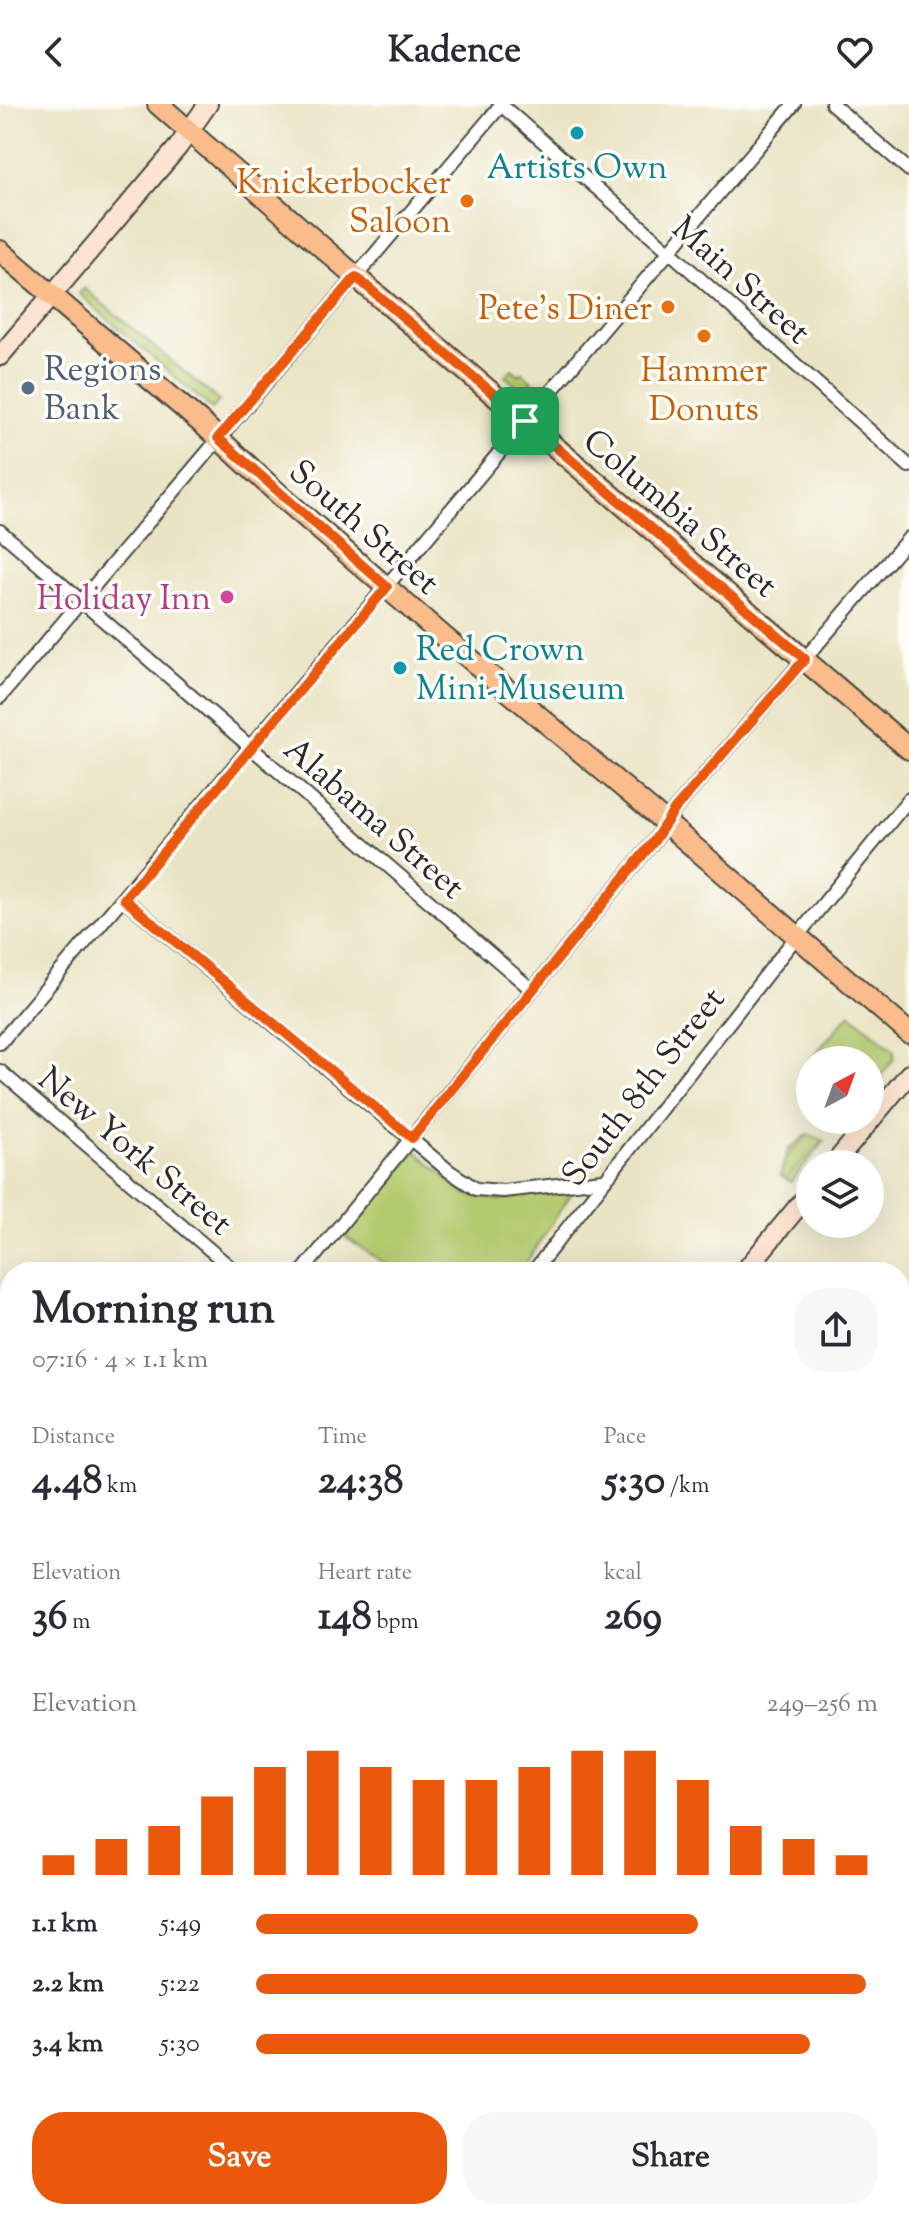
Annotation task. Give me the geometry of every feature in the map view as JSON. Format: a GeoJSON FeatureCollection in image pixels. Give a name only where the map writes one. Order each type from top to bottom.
{"type":"FeatureCollection","features":[{"type":"Feature","properties":{"kind":"main road","name":"Columbia Street"},"geometry":{"type":"LineString","coordinates":[[158,104],[909,749]]}},
{"type":"Feature","properties":{"kind":"main road","name":"South Street"},"geometry":{"type":"LineString","coordinates":[[0,251],[909,1033]]}},
{"type":"Feature","properties":{"kind":"street"},"geometry":{"type":"LineString","coordinates":[[0,356],[178,147],[208,104]]}},
{"type":"Feature","properties":{"kind":"street"},"geometry":{"type":"LineString","coordinates":[[0,697],[501,104]]}},
{"type":"Feature","properties":{"kind":"street","name":"Main Street"},"geometry":{"type":"LineString","coordinates":[[501,104],[909,466]]}},
{"type":"Feature","properties":{"kind":"street"},"geometry":{"type":"LineString","coordinates":[[0,1043],[794,104]]}},
{"type":"Feature","properties":{"kind":"street"},"geometry":{"type":"LineString","coordinates":[[832,104],[909,170]]}},
{"type":"Feature","properties":{"kind":"street","name":"Alabama Street"},"geometry":{"type":"LineString","coordinates":[[0,531],[532,990]]}},
{"type":"Feature","properties":{"kind":"street"},"geometry":{"type":"LineString","coordinates":[[310,1262],[675,809],[909,538]]}},
{"type":"Feature","properties":{"kind":"street","name":"South 8th Street"},"geometry":{"type":"LineString","coordinates":[[541,1262],[909,799]]}},
{"type":"Feature","properties":{"kind":"street"},"geometry":{"type":"LineString","coordinates":[[124,899],[449,1171],[476,1189],[503,1191],[603,1180]]}},
{"type":"Feature","properties":{"kind":"street","name":"New York Street"},"geometry":{"type":"LineString","coordinates":[[0,1071],[224,1262]]}},
{"type":"Feature","properties":{"kind":"street"},"geometry":{"type":"LineString","coordinates":[[846,1150],[909,1074]]}},
{"type":"Feature","properties":{"kind":"street"},"geometry":{"type":"LineString","coordinates":[[752,1262],[796,1209]]}},
{"type":"Feature","properties":{"kind":"green space"},"geometry":{"type":"Polygon","coordinates":[[[84,288],[219,401],[212,409],[79,294],[84,288]]]}},
{"type":"Feature","properties":{"kind":"green space"},"geometry":{"type":"Polygon","coordinates":[[[512,369],[519,375],[522,372],[533,382],[523,392],[505,376],[512,369]]]}},
{"type":"Feature","properties":{"kind":"green space"},"geometry":{"type":"Polygon","coordinates":[[[850,1013],[894,1050],[894,1059],[884,1071],[884,1046],[822,1046],[850,1013]]]}},
{"type":"Feature","properties":{"kind":"green space"},"geometry":{"type":"Polygon","coordinates":[[[808,1134],[825,1141],[818,1150],[796,1150],[796,1176],[791,1182],[780,1176],[788,1150],[808,1134]]]}},
{"type":"Feature","properties":{"kind":"green space"},"geometry":{"type":"Polygon","coordinates":[[[416,1151],[465,1194],[500,1200],[545,1192],[571,1194],[527,1262],[383,1262],[345,1237],[416,1151]]]}},
{"type":"Feature","properties":{"kind":"place","name":"Artists Own"},"geometry":{"type":"Point","coordinates":[577,133]}},
{"type":"Feature","properties":{"kind":"place","name":"Knickerbocker Saloon"},"geometry":{"type":"Point","coordinates":[467,201]}},
{"type":"Feature","properties":{"kind":"place","name":"Pete's Diner"},"geometry":{"type":"Point","coordinates":[668,307]}},
{"type":"Feature","properties":{"kind":"place","name":"Hammer Donuts"},"geometry":{"type":"Point","coordinates":[704,336]}},
{"type":"Feature","properties":{"kind":"place","name":"Regions Bank"},"geometry":{"type":"Point","coordinates":[28,388]}},
{"type":"Feature","properties":{"kind":"place","name":"Holiday Inn"},"geometry":{"type":"Point","coordinates":[227,597]}},
{"type":"Feature","properties":{"kind":"place","name":"Red Crown Mini-Museum"},"geometry":{"type":"Point","coordinates":[400,668]}},
{"type":"Feature","properties":{"kind":"route"},"geometry":{"type":"LineString","coordinates":[[356,277],[525,421],[805,659],[675,809],[654,841],[412,1138],[124,899],[387,587],[218,438],[356,277]]}}]}
